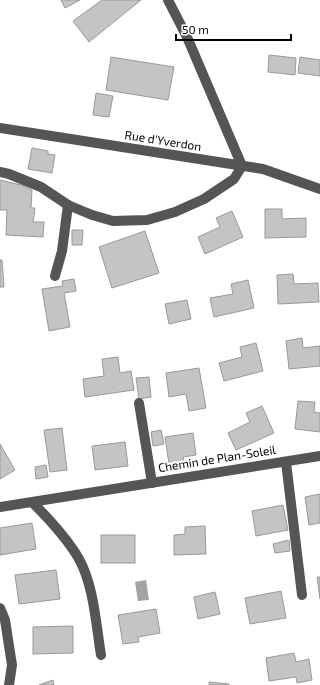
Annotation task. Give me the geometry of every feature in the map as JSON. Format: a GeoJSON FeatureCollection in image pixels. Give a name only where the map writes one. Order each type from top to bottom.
{"type":"FeatureCollection","features":[{"type":"Feature","properties":{"kind":"street"},"geometry":{"type":"LineString","coordinates":[[0,172],[9,174],[41,187],[68,205],[92,215],[113,221],[147,220],[174,212],[204,199],[234,179],[242,166],[187,37],[168,0]]}},
{"type":"Feature","properties":{"kind":"street","name":"Rue d'Yverdon"},"geometry":{"type":"LineString","coordinates":[[0,128],[263,169],[318,185]]}},
{"type":"Feature","properties":{"kind":"street"},"geometry":{"type":"LineString","coordinates":[[56,276],[62,251],[68,205]]}},
{"type":"Feature","properties":{"kind":"street","name":"Chemin de Plan-Soleil"},"geometry":{"type":"LineString","coordinates":[[139,403],[152,483]]}},
{"type":"Feature","properties":{"kind":"street","name":"Chemin de Plan-Soleil"},"geometry":{"type":"LineString","coordinates":[[0,508],[320,456]]}},
{"type":"Feature","properties":{"kind":"street","name":"Chemin de Plan-Soleil"},"geometry":{"type":"LineString","coordinates":[[286,462],[302,595]]}},
{"type":"Feature","properties":{"kind":"street"},"geometry":{"type":"LineString","coordinates":[[33,503],[56,526],[80,560],[91,594],[101,655]]}},
{"type":"Feature","properties":{"kind":"street"},"geometry":{"type":"LineString","coordinates":[[0,608],[5,620],[12,665],[9,685]]}},
{"type":"Feature","properties":{"kind":"shaded area"},"geometry":{"type":"Polygon","coordinates":[[[146,580],[149,600],[138,601],[135,582],[146,580]]]}},
{"type":"Feature","properties":{"kind":"building"},"geometry":{"type":"Polygon","coordinates":[[[61,0],[80,0],[65,8],[61,0]]]}},
{"type":"Feature","properties":{"kind":"building"},"geometry":{"type":"Polygon","coordinates":[[[102,0],[141,0],[89,42],[73,21],[102,0]]]}},
{"type":"Feature","properties":{"kind":"building"},"geometry":{"type":"Polygon","coordinates":[[[269,55],[296,58],[295,75],[268,72],[269,55]]]}},
{"type":"Feature","properties":{"kind":"building"},"geometry":{"type":"Polygon","coordinates":[[[111,57],[174,67],[168,100],[106,90],[111,57]]]}},
{"type":"Feature","properties":{"kind":"building"},"geometry":{"type":"Polygon","coordinates":[[[300,57],[320,60],[320,76],[298,73],[300,57]]]}},
{"type":"Feature","properties":{"kind":"building"},"geometry":{"type":"Polygon","coordinates":[[[96,93],[113,96],[109,117],[93,115],[96,93]]]}},
{"type":"Feature","properties":{"kind":"building"},"geometry":{"type":"Polygon","coordinates":[[[32,148],[48,151],[48,154],[55,155],[52,173],[28,169],[32,148]]]}},
{"type":"Feature","properties":{"kind":"building"},"geometry":{"type":"Polygon","coordinates":[[[0,180],[21,185],[32,190],[31,208],[35,208],[33,222],[44,222],[43,237],[6,235],[7,210],[0,210],[0,180]]]}},
{"type":"Feature","properties":{"kind":"building"},"geometry":{"type":"Polygon","coordinates":[[[265,209],[282,209],[282,219],[306,218],[306,237],[265,238],[265,209]]]}},
{"type":"Feature","properties":{"kind":"building"},"geometry":{"type":"Polygon","coordinates":[[[232,211],[243,237],[205,254],[198,237],[220,227],[216,218],[232,211]]]}},
{"type":"Feature","properties":{"kind":"building"},"geometry":{"type":"Polygon","coordinates":[[[72,230],[83,230],[82,245],[72,245],[72,230]]]}},
{"type":"Feature","properties":{"kind":"building"},"geometry":{"type":"Polygon","coordinates":[[[145,231],[159,273],[112,288],[99,247],[145,231]]]}},
{"type":"Feature","properties":{"kind":"building"},"geometry":{"type":"Polygon","coordinates":[[[0,260],[2,260],[4,287],[0,287],[0,260]]]}},
{"type":"Feature","properties":{"kind":"building"},"geometry":{"type":"Polygon","coordinates":[[[293,274],[294,284],[318,283],[319,302],[278,304],[277,275],[293,274]]]}},
{"type":"Feature","properties":{"kind":"building"},"geometry":{"type":"Polygon","coordinates":[[[74,279],[76,291],[64,293],[70,327],[49,331],[42,289],[63,286],[62,281],[74,279]]]}},
{"type":"Feature","properties":{"kind":"building"},"geometry":{"type":"Polygon","coordinates":[[[248,280],[254,308],[214,317],[210,298],[233,294],[231,284],[248,280]]]}},
{"type":"Feature","properties":{"kind":"building"},"geometry":{"type":"Polygon","coordinates":[[[187,300],[191,319],[169,324],[165,304],[187,300]]]}},
{"type":"Feature","properties":{"kind":"building"},"geometry":{"type":"Polygon","coordinates":[[[302,338],[303,348],[320,346],[320,366],[289,369],[286,341],[302,338]]]}},
{"type":"Feature","properties":{"kind":"building"},"geometry":{"type":"Polygon","coordinates":[[[256,343],[263,371],[224,381],[219,363],[242,357],[240,347],[256,343]]]}},
{"type":"Feature","properties":{"kind":"building"},"geometry":{"type":"Polygon","coordinates":[[[118,357],[120,373],[131,371],[134,390],[85,397],[83,379],[104,376],[102,359],[118,357]]]}},
{"type":"Feature","properties":{"kind":"building"},"geometry":{"type":"Polygon","coordinates":[[[199,368],[206,408],[189,411],[186,394],[169,397],[166,373],[199,368]]]}},
{"type":"Feature","properties":{"kind":"building"},"geometry":{"type":"Polygon","coordinates":[[[149,377],[151,397],[139,399],[136,378],[149,377]]]}},
{"type":"Feature","properties":{"kind":"building"},"geometry":{"type":"Polygon","coordinates":[[[298,401],[315,402],[314,412],[320,413],[320,432],[295,429],[298,401]]]}},
{"type":"Feature","properties":{"kind":"building"},"geometry":{"type":"Polygon","coordinates":[[[262,406],[274,433],[236,450],[228,433],[250,422],[246,413],[262,406]]]}},
{"type":"Feature","properties":{"kind":"building"},"geometry":{"type":"Polygon","coordinates":[[[62,428],[67,470],[50,472],[44,430],[62,428]]]}},
{"type":"Feature","properties":{"kind":"building"},"geometry":{"type":"Polygon","coordinates":[[[161,430],[164,444],[153,446],[151,432],[161,430]]]}},
{"type":"Feature","properties":{"kind":"building"},"geometry":{"type":"Polygon","coordinates":[[[193,433],[196,455],[183,457],[184,462],[169,464],[165,437],[193,433]]]}},
{"type":"Feature","properties":{"kind":"building"},"geometry":{"type":"Polygon","coordinates":[[[125,442],[128,466],[95,470],[92,446],[125,442]]]}},
{"type":"Feature","properties":{"kind":"building"},"geometry":{"type":"Polygon","coordinates":[[[0,444],[15,470],[0,479],[0,444]]]}},
{"type":"Feature","properties":{"kind":"building"},"geometry":{"type":"Polygon","coordinates":[[[46,465],[48,477],[36,479],[35,467],[46,465]]]}},
{"type":"Feature","properties":{"kind":"building"},"geometry":{"type":"Polygon","coordinates":[[[320,494],[320,523],[309,525],[305,497],[320,494]]]}},
{"type":"Feature","properties":{"kind":"building"},"geometry":{"type":"Polygon","coordinates":[[[283,505],[288,530],[256,536],[252,511],[283,505]]]}},
{"type":"Feature","properties":{"kind":"building"},"geometry":{"type":"Polygon","coordinates":[[[32,523],[36,549],[0,555],[0,528],[32,523]]]}},
{"type":"Feature","properties":{"kind":"building"},"geometry":{"type":"Polygon","coordinates":[[[205,526],[206,554],[174,555],[174,535],[185,534],[185,527],[205,526]]]}},
{"type":"Feature","properties":{"kind":"building"},"geometry":{"type":"Polygon","coordinates":[[[101,535],[135,535],[135,563],[101,563],[101,535]]]}},
{"type":"Feature","properties":{"kind":"building"},"geometry":{"type":"Polygon","coordinates":[[[289,540],[290,551],[275,553],[273,544],[289,540]]]}},
{"type":"Feature","properties":{"kind":"building"},"geometry":{"type":"Polygon","coordinates":[[[56,570],[60,599],[19,604],[15,575],[56,570]]]}},
{"type":"Feature","properties":{"kind":"building"},"geometry":{"type":"Polygon","coordinates":[[[317,577],[320,577],[320,599],[317,577]]]}},
{"type":"Feature","properties":{"kind":"building"},"geometry":{"type":"Polygon","coordinates":[[[281,591],[286,618],[250,624],[245,598],[281,591]]]}},
{"type":"Feature","properties":{"kind":"building"},"geometry":{"type":"Polygon","coordinates":[[[215,592],[220,614],[198,619],[194,597],[215,592]]]}},
{"type":"Feature","properties":{"kind":"building"},"geometry":{"type":"Polygon","coordinates":[[[156,609],[160,633],[138,637],[139,642],[123,644],[118,615],[156,609]]]}},
{"type":"Feature","properties":{"kind":"building"},"geometry":{"type":"Polygon","coordinates":[[[73,626],[73,653],[33,654],[33,627],[73,626]]]}},
{"type":"Feature","properties":{"kind":"building"},"geometry":{"type":"Polygon","coordinates":[[[294,653],[296,662],[309,659],[312,680],[297,683],[296,677],[269,681],[266,658],[294,653]]]}},
{"type":"Feature","properties":{"kind":"building"},"geometry":{"type":"Polygon","coordinates":[[[53,680],[54,685],[39,685],[53,680]]]}},
{"type":"Feature","properties":{"kind":"building"},"geometry":{"type":"Polygon","coordinates":[[[209,682],[229,684],[229,685],[209,685],[209,682]]]}}]}
